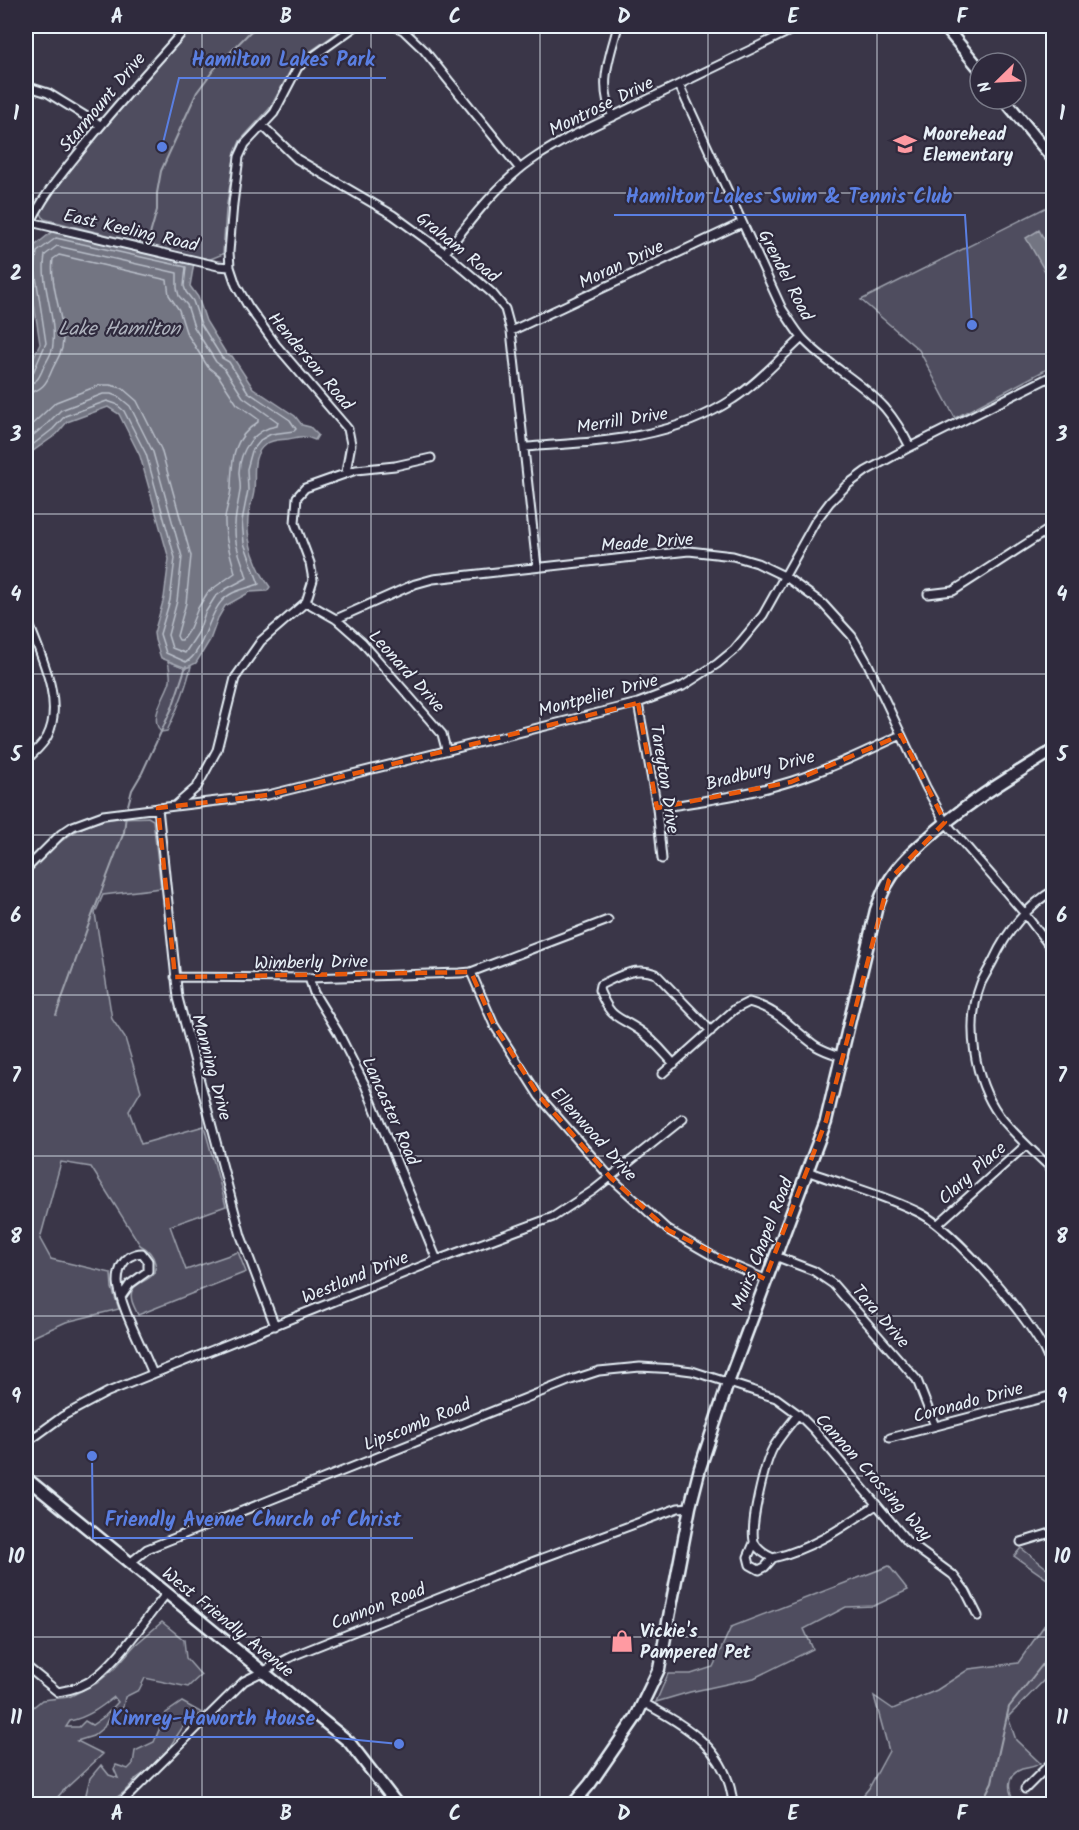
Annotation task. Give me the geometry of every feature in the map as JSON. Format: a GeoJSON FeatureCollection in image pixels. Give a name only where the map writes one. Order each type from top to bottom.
{"type":"FeatureCollection","features":[{"type":"Feature","properties":{"kind":"main road"},"geometry":{"type":"LineString","coordinates":[[944,26],[968,55]]}},
{"type":"Feature","properties":{"kind":"main road"},"geometry":{"type":"LineString","coordinates":[[1014,111],[1053,160]]}},
{"type":"Feature","properties":{"kind":"main road","name":"Muirs Chapel Road"},"geometry":{"type":"LineString","coordinates":[[573,1804],[590,1784],[644,1703],[659,1669],[690,1507],[728,1383],[826,1121],[843,1057],[873,921],[881,897],[889,880],[899,867],[945,822],[979,797],[1053,750]]}},
{"type":"Feature","properties":{"kind":"main road","name":"West Friendly Avenue"},"geometry":{"type":"LineString","coordinates":[[26,1479],[349,1742],[397,1804]]}},
{"type":"Feature","properties":{"kind":"street","name":"Starmount Drive"},"geometry":{"type":"LineString","coordinates":[[26,233],[28,221],[55,181],[100,125],[188,26]]}},
{"type":"Feature","properties":{"kind":"street","name":"Henderson Road"},"geometry":{"type":"LineString","coordinates":[[346,472],[351,444],[348,429],[276,345],[248,306],[236,285],[230,267],[230,231],[239,157],[245,144],[274,113],[298,67],[356,26]]}},
{"type":"Feature","properties":{"kind":"street"},"geometry":{"type":"LineString","coordinates":[[394,26],[403,30],[424,50],[520,169]]}},
{"type":"Feature","properties":{"kind":"street"},"geometry":{"type":"LineString","coordinates":[[613,117],[606,102],[604,81],[618,26]]}},
{"type":"Feature","properties":{"kind":"street","name":"Montrose Drive"},"geometry":{"type":"LineString","coordinates":[[445,253],[498,189],[520,169],[568,138],[801,26]]}},
{"type":"Feature","properties":{"kind":"street","name":"Grendel Road"},"geometry":{"type":"LineString","coordinates":[[679,85],[782,309],[802,338],[884,407],[910,447]]}},
{"type":"Feature","properties":{"kind":"street"},"geometry":{"type":"LineString","coordinates":[[26,86],[48,93],[100,125]]}},
{"type":"Feature","properties":{"kind":"street","name":"Graham Road"},"geometry":{"type":"LineString","coordinates":[[263,126],[297,159],[393,215],[445,253],[492,293],[505,309],[512,331],[537,567]]}},
{"type":"Feature","properties":{"kind":"street","name":"East Keeling Road"},"geometry":{"type":"LineString","coordinates":[[28,221],[230,267]]}},
{"type":"Feature","properties":{"kind":"street","name":"Moran Drive"},"geometry":{"type":"LineString","coordinates":[[512,331],[742,223]]}},
{"type":"Feature","properties":{"kind":"street","name":"Merrill Drive"},"geometry":{"type":"LineString","coordinates":[[525,447],[634,436],[689,422],[736,398],[802,338]]}},
{"type":"Feature","properties":{"kind":"street","name":"Montpelier Drive"},"geometry":{"type":"LineString","coordinates":[[175,806],[268,795],[638,704],[683,686],[734,650],[764,615],[816,522],[830,502],[866,471],[1053,375]]}},
{"type":"Feature","properties":{"kind":"street"},"geometry":{"type":"LineString","coordinates":[[26,868],[61,834],[73,826],[103,814],[175,806],[196,787],[217,750],[235,678],[261,641],[306,602],[313,580],[310,563],[295,523],[297,497],[305,488],[346,472],[395,466],[430,458]]}},
{"type":"Feature","properties":{"kind":"street"},"geometry":{"type":"LineString","coordinates":[[928,594],[953,591],[1053,526]]}},
{"type":"Feature","properties":{"kind":"street","name":"Meade Drive"},"geometry":{"type":"LineString","coordinates":[[336,619],[415,584],[433,579],[689,551],[756,563],[786,577],[823,604],[852,636],[945,822],[1025,914],[1053,952]]}},
{"type":"Feature","properties":{"kind":"street"},"geometry":{"type":"LineString","coordinates":[[306,602],[336,619]]}},
{"type":"Feature","properties":{"kind":"street"},"geometry":{"type":"LineString","coordinates":[[26,616],[52,689],[54,706],[46,740],[26,761]]}},
{"type":"Feature","properties":{"kind":"street","name":"Leonard Drive"},"geometry":{"type":"LineString","coordinates":[[336,619],[362,642],[431,720],[442,734],[446,750]]}},
{"type":"Feature","properties":{"kind":"street","name":"Tareyton Drive"},"geometry":{"type":"LineString","coordinates":[[638,704],[657,808],[662,859]]}},
{"type":"Feature","properties":{"kind":"street","name":"Bradbury Drive"},"geometry":{"type":"LineString","coordinates":[[657,808],[720,799],[791,782],[901,735]]}},
{"type":"Feature","properties":{"kind":"street","name":"Manning Drive"},"geometry":{"type":"LineString","coordinates":[[158,808],[178,998],[242,1236],[275,1326]]}},
{"type":"Feature","properties":{"kind":"street"},"geometry":{"type":"LineString","coordinates":[[1053,890],[1025,914],[1002,942],[981,984],[975,1006],[974,1027],[980,1075],[998,1113],[1053,1171]]}},
{"type":"Feature","properties":{"kind":"street"},"geometry":{"type":"LineString","coordinates":[[471,972],[608,920]]}},
{"type":"Feature","properties":{"kind":"street"},"geometry":{"type":"LineString","coordinates":[[674,1064],[648,1037],[612,1014],[599,990],[600,985],[634,970],[645,970],[656,974],[711,1030]]}},
{"type":"Feature","properties":{"kind":"street","name":"Wimberly Drive"},"geometry":{"type":"LineString","coordinates":[[175,977],[309,978],[471,972]]}},
{"type":"Feature","properties":{"kind":"street","name":"Ellenwood Drive"},"geometry":{"type":"LineString","coordinates":[[471,972],[494,1025],[532,1087],[610,1177],[668,1230],[718,1259],[765,1279]]}},
{"type":"Feature","properties":{"kind":"street","name":"Lancaster Road"},"geometry":{"type":"LineString","coordinates":[[309,978],[314,993],[338,1032],[365,1085],[437,1260]]}},
{"type":"Feature","properties":{"kind":"street"},"geometry":{"type":"LineString","coordinates":[[662,1074],[735,1009],[749,1002],[765,1007],[786,1020],[819,1048],[843,1057]]}},
{"type":"Feature","properties":{"kind":"street","name":"Westland Drive"},"geometry":{"type":"LineString","coordinates":[[26,1443],[82,1405],[153,1374],[437,1260],[553,1217],[610,1177],[683,1119]]}},
{"type":"Feature","properties":{"kind":"street","name":"Clary Place"},"geometry":{"type":"LineString","coordinates":[[938,1224],[1026,1145]]}},
{"type":"Feature","properties":{"kind":"street"},"geometry":{"type":"LineString","coordinates":[[807,1171],[903,1206],[938,1224],[979,1265],[1029,1327],[1047,1356],[1053,1378]]}},
{"type":"Feature","properties":{"kind":"street"},"geometry":{"type":"LineString","coordinates":[[121,1297],[130,1284],[148,1271],[148,1261],[142,1253],[128,1258],[121,1267],[118,1281],[121,1297],[153,1374]]}},
{"type":"Feature","properties":{"kind":"street","name":"Tara Drive"},"geometry":{"type":"LineString","coordinates":[[775,1256],[814,1271],[832,1284],[917,1380],[935,1426]]}},
{"type":"Feature","properties":{"kind":"street","name":"Lipscomb Road"},"geometry":{"type":"LineString","coordinates":[[130,1563],[138,1555],[156,1545],[598,1371],[640,1367],[676,1369],[692,1371],[728,1383]]}},
{"type":"Feature","properties":{"kind":"street","name":"Cannon Crossing Way"},"geometry":{"type":"LineString","coordinates":[[728,1383],[776,1398],[798,1414],[832,1450],[876,1505],[914,1547],[953,1575],[966,1592],[978,1616]]}},
{"type":"Feature","properties":{"kind":"street","name":"Coronado Drive"},"geometry":{"type":"LineString","coordinates":[[890,1438],[1053,1395]]}},
{"type":"Feature","properties":{"kind":"street"},"geometry":{"type":"LineString","coordinates":[[798,1414],[773,1449],[761,1483],[753,1528],[754,1543],[748,1557],[750,1565],[759,1570],[773,1558],[805,1548],[839,1530],[876,1505]]}},
{"type":"Feature","properties":{"kind":"street","name":"Cannon Road"},"geometry":{"type":"LineString","coordinates":[[120,1804],[244,1681],[295,1655],[502,1573],[678,1508],[690,1507]]}},
{"type":"Feature","properties":{"kind":"street"},"geometry":{"type":"LineString","coordinates":[[1021,1542],[1053,1532]]}},
{"type":"Feature","properties":{"kind":"street"},"geometry":{"type":"LineString","coordinates":[[754,1543],[763,1553],[773,1558]]}},
{"type":"Feature","properties":{"kind":"street"},"geometry":{"type":"LineString","coordinates":[[26,1666],[58,1692],[71,1690],[89,1682],[110,1665],[167,1593]]}},
{"type":"Feature","properties":{"kind":"street"},"geometry":{"type":"LineString","coordinates":[[644,1703],[691,1732],[713,1751],[728,1777],[733,1804]]}},
{"type":"Feature","properties":{"kind":"street"},"geometry":{"type":"LineString","coordinates":[[1025,1789],[1053,1760]]}},
{"type":"Feature","properties":{"kind":"highlighted area"},"geometry":{"type":"Polygon","coordinates":[[[638,703],[657,808],[791,782],[901,735],[945,822],[889,880],[826,1121],[765,1279],[668,1230],[610,1177],[539,1096],[494,1025],[471,972],[175,977],[158,808],[268,795],[638,703]]]}},
{"type":"Feature","properties":{"kind":"shaded area"},"geometry":{"type":"Polygon","coordinates":[[[192,26],[347,26],[295,62],[270,108],[240,141],[235,153],[226,210],[223,254],[208,260],[44,219],[40,211],[74,161],[192,26]]]}},
{"type":"Feature","properties":{"kind":"shaded area"},"geometry":{"type":"Polygon","coordinates":[[[1053,204],[1053,366],[955,418],[919,350],[861,300],[1053,204]]]}},
{"type":"Feature","properties":{"kind":"shaded area"},"geometry":{"type":"Polygon","coordinates":[[[168,661],[186,668],[191,666],[171,723],[167,731],[161,732],[156,720],[159,706],[170,681],[168,661]]]}},
{"type":"Feature","properties":{"kind":"shaded area"},"geometry":{"type":"Polygon","coordinates":[[[148,817],[153,820],[161,888],[103,895],[95,913],[112,1019],[125,1038],[141,1091],[129,1111],[141,1144],[204,1126],[226,1206],[170,1226],[186,1270],[238,1252],[246,1272],[138,1315],[131,1294],[138,1284],[153,1274],[155,1263],[153,1257],[140,1245],[91,1167],[61,1162],[40,1239],[51,1259],[111,1273],[112,1288],[119,1309],[66,1322],[26,1340],[26,964],[28,956],[26,953],[26,876],[61,841],[82,828],[111,819],[148,817]]]}},
{"type":"Feature","properties":{"kind":"shaded area"},"geometry":{"type":"Polygon","coordinates":[[[1021,1548],[1053,1573],[1053,1583],[1014,1556],[1021,1548]]]}},
{"type":"Feature","properties":{"kind":"shaded area"},"geometry":{"type":"Polygon","coordinates":[[[889,1566],[908,1590],[874,1606],[846,1607],[804,1629],[813,1649],[754,1678],[656,1702],[668,1674],[691,1674],[713,1667],[731,1627],[889,1566]]]}},
{"type":"Feature","properties":{"kind":"shaded area"},"geometry":{"type":"Polygon","coordinates":[[[1053,1613],[1053,1671],[1008,1717],[1016,1740],[1040,1763],[1016,1772],[1010,1780],[1010,1790],[1018,1804],[856,1804],[869,1788],[889,1751],[874,1696],[893,1709],[937,1690],[969,1669],[1018,1663],[1053,1613]]]}},
{"type":"Feature","properties":{"kind":"shaded area"},"geometry":{"type":"Polygon","coordinates":[[[162,1622],[184,1640],[186,1658],[201,1675],[188,1687],[145,1678],[139,1690],[125,1697],[122,1711],[108,1719],[104,1727],[93,1736],[77,1741],[103,1754],[52,1804],[26,1804],[26,1713],[42,1700],[69,1697],[97,1683],[115,1668],[135,1645],[162,1622]],[[114,1697],[88,1715],[70,1721],[66,1727],[79,1727],[85,1721],[92,1725],[105,1716],[118,1702],[114,1697]]]}},
{"type":"Feature","properties":{"kind":"shaded area"},"geometry":{"type":"Polygon","coordinates":[[[182,1702],[202,1713],[184,1725],[169,1748],[124,1792],[108,1804],[91,1804],[92,1801],[86,1794],[90,1778],[101,1765],[109,1775],[118,1778],[114,1769],[116,1765],[128,1769],[133,1764],[135,1751],[154,1742],[166,1713],[182,1702]]]}},
{"type":"Feature","properties":{"kind":"water"},"geometry":{"type":"Polygon","coordinates":[[[1039,230],[1053,256],[1053,285],[1026,238],[1039,230]]]}},
{"type":"Feature","properties":{"kind":"water","name":"Lake Hamilton"},"geometry":{"type":"Polygon","coordinates":[[[53,231],[194,263],[190,286],[198,297],[206,321],[227,355],[232,356],[253,388],[295,416],[302,425],[310,427],[318,435],[315,440],[302,437],[271,441],[258,454],[248,527],[250,545],[256,563],[270,587],[267,591],[250,592],[225,606],[210,640],[196,663],[186,668],[161,658],[155,640],[154,633],[164,598],[169,559],[140,456],[119,414],[108,407],[67,422],[57,434],[26,456],[26,373],[40,344],[29,270],[32,248],[53,231]]]}},
{"type":"Feature","properties":{"kind":"waterway"},"geometry":{"type":"LineString","coordinates":[[147,245],[157,210],[161,171],[197,92],[215,68],[250,32],[260,26]]}},
{"type":"Feature","properties":{"kind":"waterway"},"geometry":{"type":"LineString","coordinates":[[127,809],[132,790],[172,708],[186,666]]}},
{"type":"Feature","properties":{"kind":"waterway"},"geometry":{"type":"LineString","coordinates":[[56,1015],[124,832],[126,815]]}},
{"type":"Feature","properties":{"kind":"waterway"},"geometry":{"type":"LineString","coordinates":[[981,1804],[992,1782],[1009,1707],[1054,1650]]}},
{"type":"Feature","properties":{"kind":"place","name":"Moorehead Elementary"},"geometry":{"type":"Point","coordinates":[905,144]}},
{"type":"Feature","properties":{"kind":"place","name":"Hamilton Lakes Park"},"geometry":{"type":"Point","coordinates":[162,147]}},
{"type":"Feature","properties":{"kind":"place","name":"Hamilton Lakes Swim & Tennis Club"},"geometry":{"type":"Point","coordinates":[972,325]}},
{"type":"Feature","properties":{"kind":"place","name":"Friendly Avenue Church of Christ"},"geometry":{"type":"Point","coordinates":[92,1456]}},
{"type":"Feature","properties":{"kind":"place","name":"Vickie's Pampered Pet"},"geometry":{"type":"Point","coordinates":[622,1641]}},
{"type":"Feature","properties":{"kind":"place","name":"Kimrey-Haworth House"},"geometry":{"type":"Point","coordinates":[399,1744]}}]}
